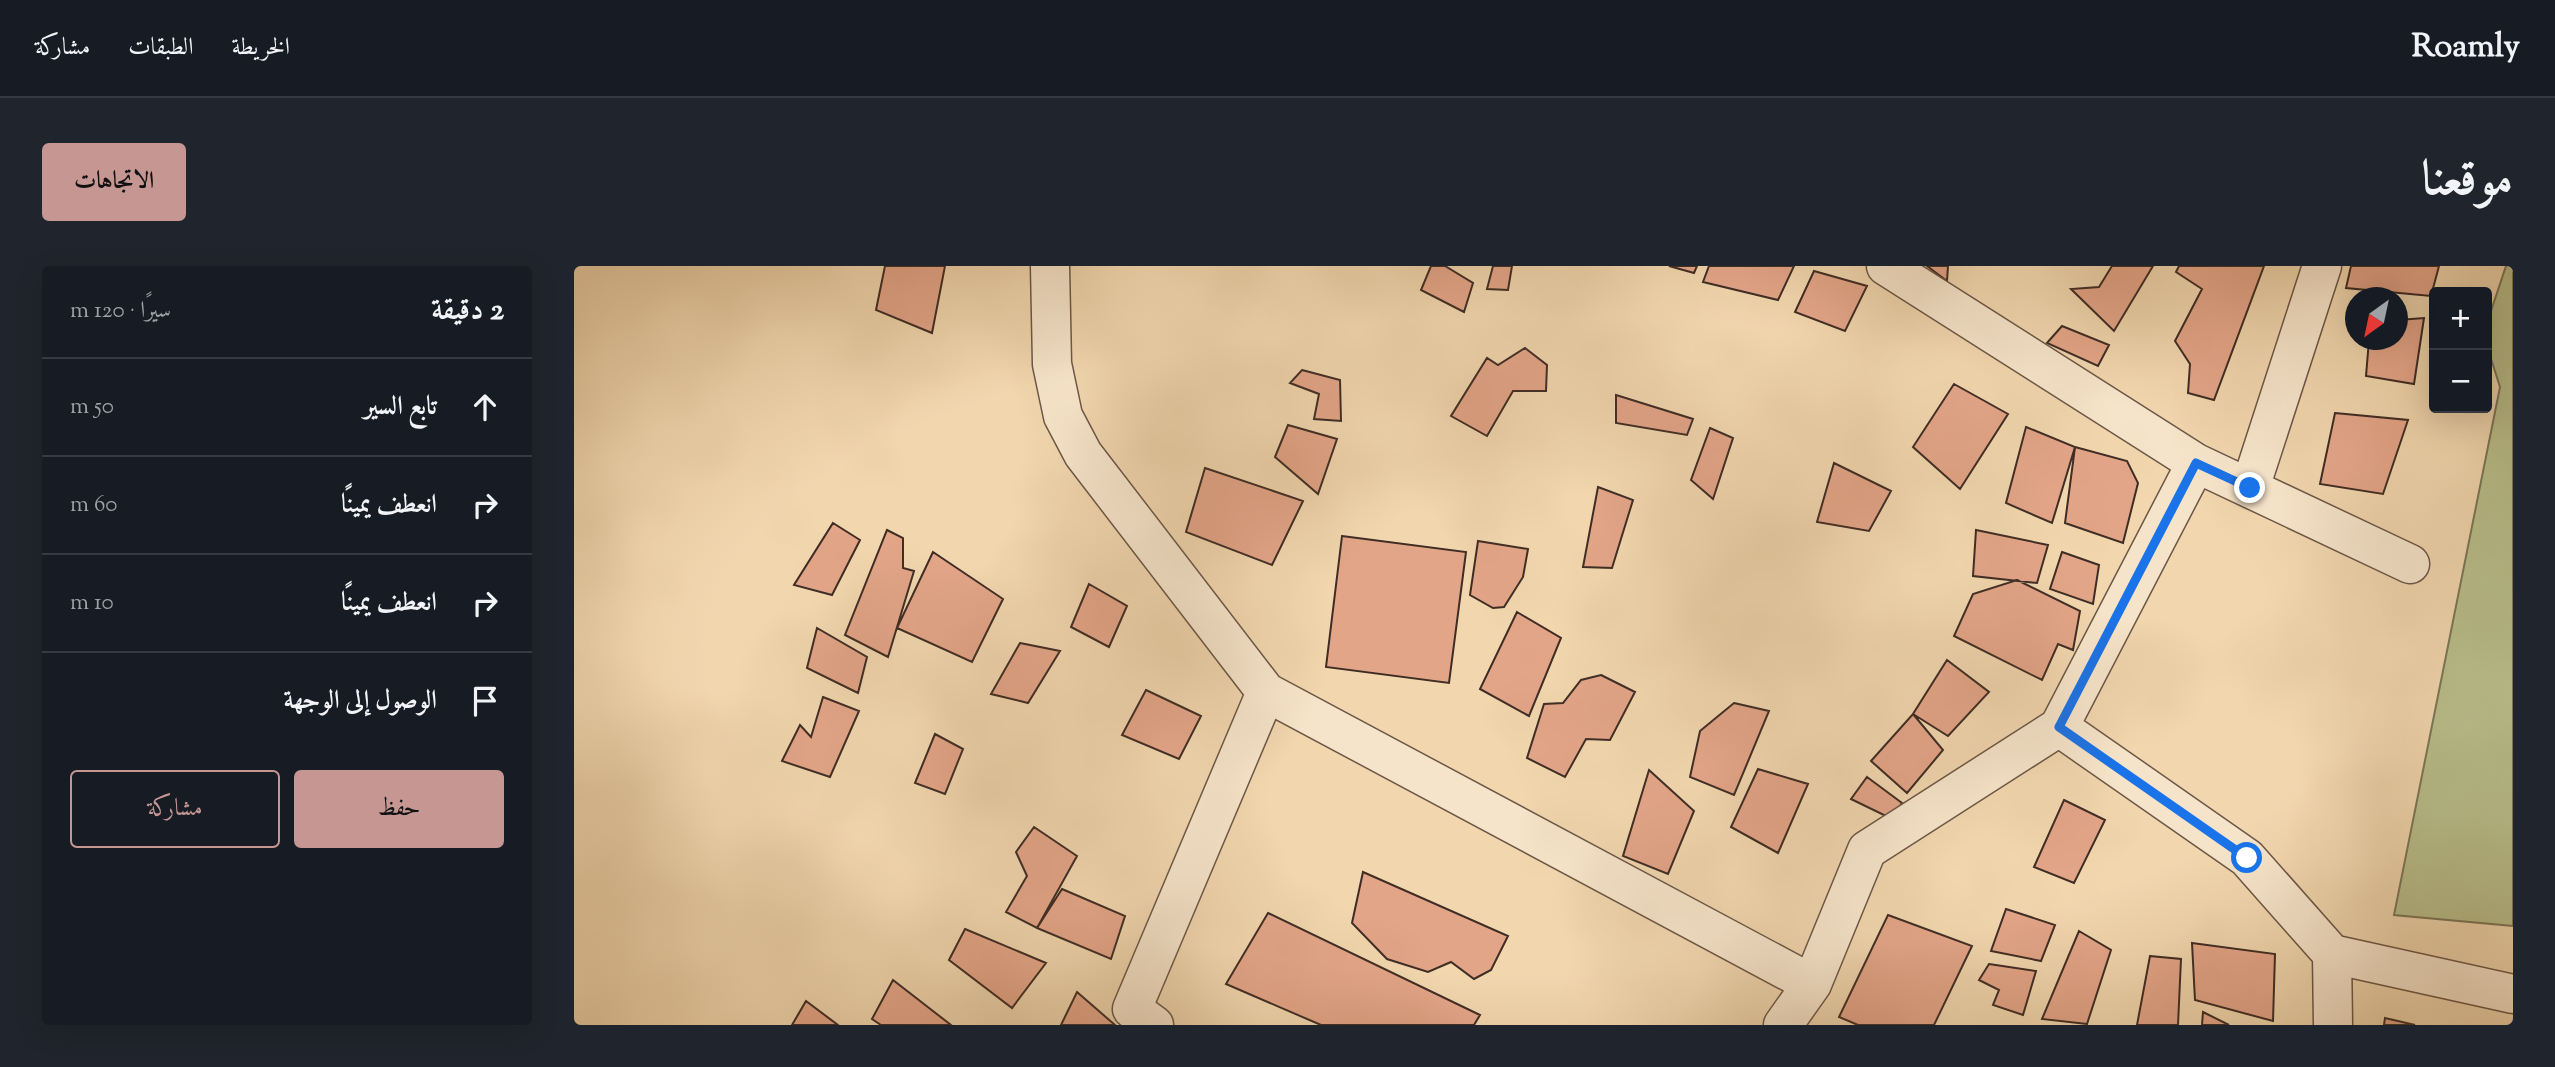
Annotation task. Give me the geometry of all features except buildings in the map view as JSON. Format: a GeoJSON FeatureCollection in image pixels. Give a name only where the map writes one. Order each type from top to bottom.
{"type":"FeatureCollection","features":[{"type":"Feature","properties":{"kind":"street"},"geometry":{"type":"LineString","coordinates":[[1886,266],[2196,463],[2410,564]]}},
{"type":"Feature","properties":{"kind":"street"},"geometry":{"type":"LineString","coordinates":[[2250,488],[2322,266]]}},
{"type":"Feature","properties":{"kind":"street"},"geometry":{"type":"LineString","coordinates":[[1052,270],[1052,364],[1068,425],[1083,454],[1266,692],[1812,985]]}},
{"type":"Feature","properties":{"kind":"street"},"geometry":{"type":"LineString","coordinates":[[1783,1025],[1812,985],[1867,850],[2059,727],[2196,463]]}},
{"type":"Feature","properties":{"kind":"street"},"geometry":{"type":"LineString","coordinates":[[1154,1025],[1132,1009],[1266,692]]}},
{"type":"Feature","properties":{"kind":"street"},"geometry":{"type":"LineString","coordinates":[[2059,727],[2247,858],[2332,954],[2513,994]]}},
{"type":"Feature","properties":{"kind":"street"},"geometry":{"type":"LineString","coordinates":[[2332,954],[2333,1025]]}},
{"type":"Feature","properties":{"kind":"green space"},"geometry":{"type":"Polygon","coordinates":[[[2506,266],[2513,266],[2513,926],[2394,915],[2500,387],[2492,362],[2492,308],[2506,266]]]}},
{"type":"Feature","properties":{"kind":"route"},"geometry":{"type":"LineString","coordinates":[[2247,858],[2059,727],[2196,463],[2250,488]]}}]}
